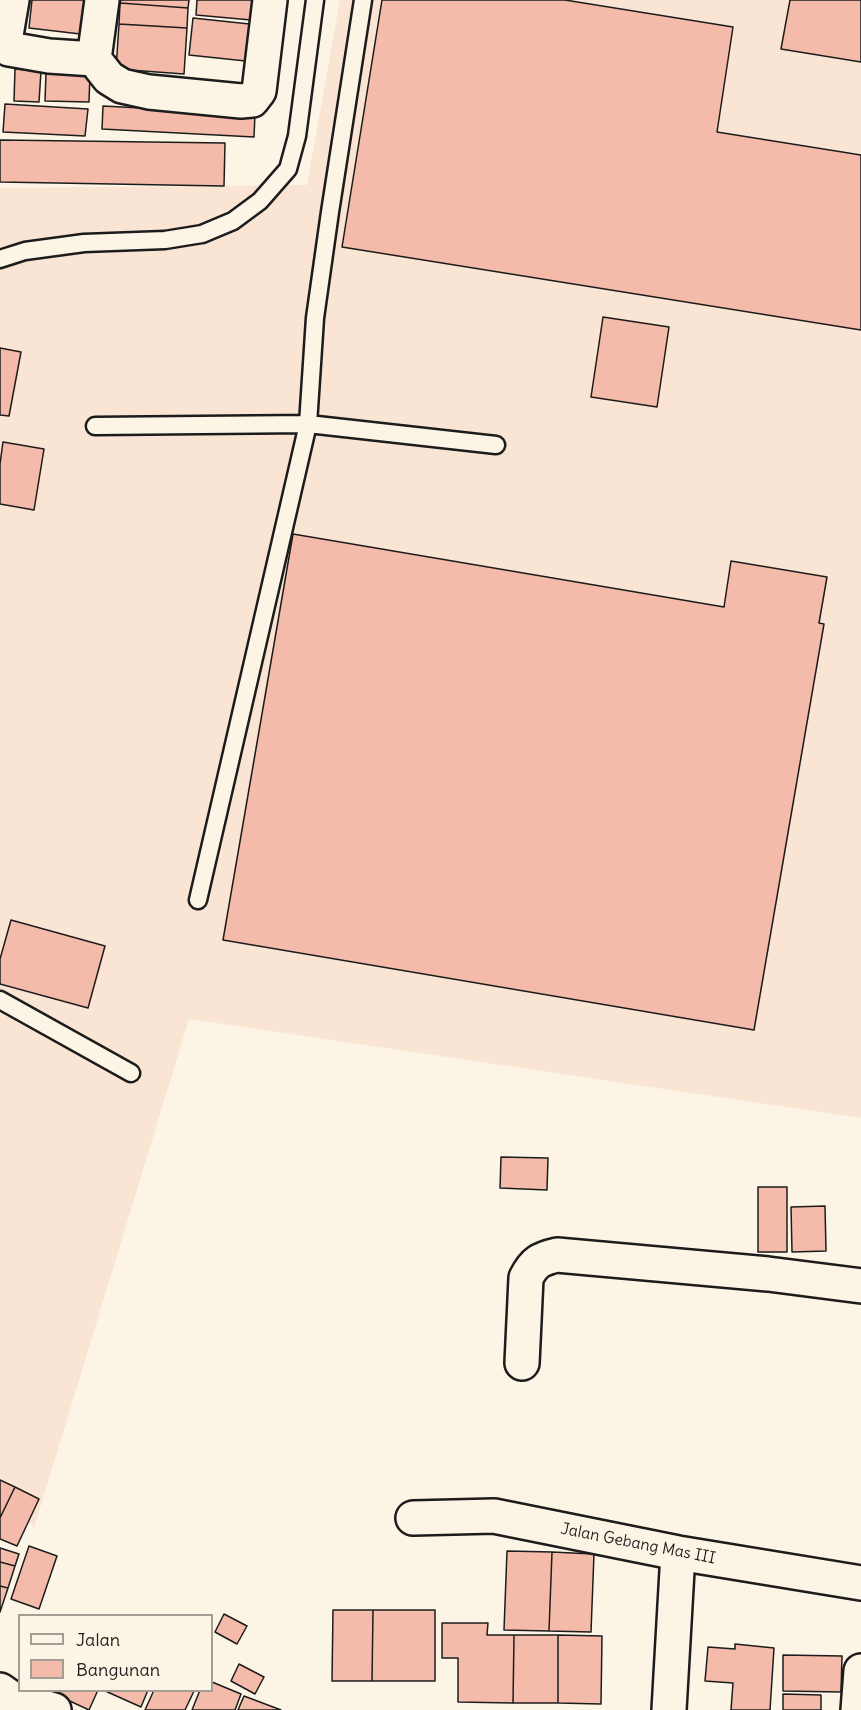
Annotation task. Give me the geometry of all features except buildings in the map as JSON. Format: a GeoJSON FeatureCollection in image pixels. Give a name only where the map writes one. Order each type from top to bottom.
{"type":"FeatureCollection","features":[{"type":"Feature","properties":{"kind":"street"},"geometry":{"type":"LineString","coordinates":[[12,0],[4,40],[9,49],[49,56],[94,60],[109,78],[122,86],[149,92],[241,101],[252,100],[259,91],[270,0]]}},
{"type":"Feature","properties":{"kind":"street"},"geometry":{"type":"LineString","coordinates":[[94,60],[102,0]]}},
{"type":"Feature","properties":{"kind":"street"},"geometry":{"type":"LineString","coordinates":[[522,1363],[526,1278],[531,1267],[542,1259],[557,1255],[768,1274],[861,1286]]}},
{"type":"Feature","properties":{"kind":"street","name":"Jalan Gebang Mas III"},"geometry":{"type":"LineString","coordinates":[[414,1518],[494,1516],[678,1553],[861,1583]]}},
{"type":"Feature","properties":{"kind":"street"},"geometry":{"type":"LineString","coordinates":[[669,1710],[678,1553]]}},
{"type":"Feature","properties":{"kind":"street"},"geometry":{"type":"LineString","coordinates":[[858,1710],[861,1671]]}},
{"type":"Feature","properties":{"kind":"street"},"geometry":{"type":"LineString","coordinates":[[0,1690],[10,1697],[54,1710]]}},
{"type":"Feature","properties":{"kind":"lane"},"geometry":{"type":"LineString","coordinates":[[0,259],[25,251],[84,243],[165,240],[202,234],[233,221],[260,201],[288,169],[297,136],[315,0]]}},
{"type":"Feature","properties":{"kind":"lane"},"geometry":{"type":"LineString","coordinates":[[198,900],[308,424],[316,307],[363,0]]}},
{"type":"Feature","properties":{"kind":"lane"},"geometry":{"type":"LineString","coordinates":[[95,426],[308,424],[496,446]]}},
{"type":"Feature","properties":{"kind":"lane"},"geometry":{"type":"LineString","coordinates":[[0,1000],[131,1073]]}},
{"type":"Feature","properties":{"kind":"shaded area"},"geometry":{"type":"Polygon","coordinates":[[[340,0],[861,0],[861,1118],[189,1019],[34,1528],[0,1485],[0,188],[307,185],[340,0]]]}}]}
